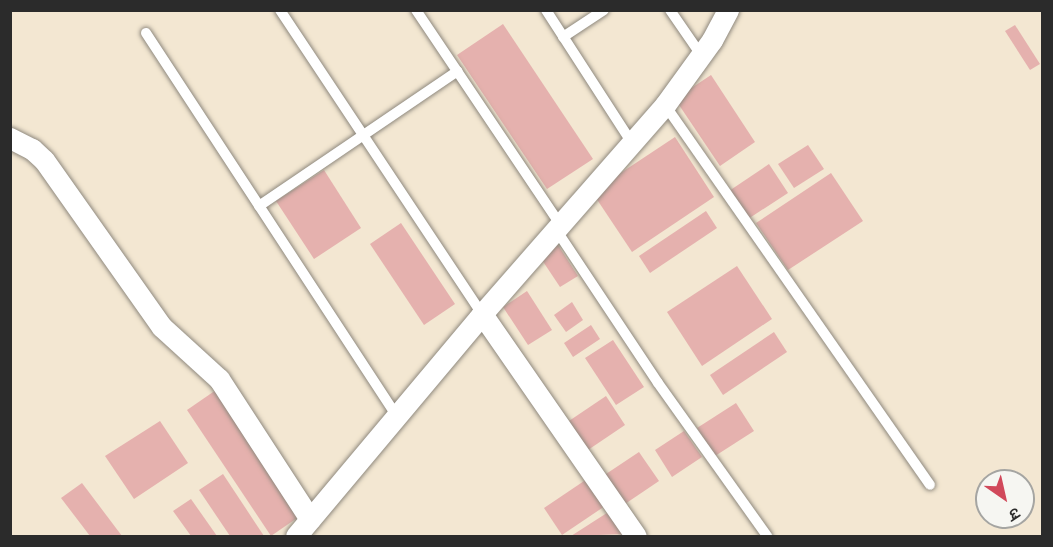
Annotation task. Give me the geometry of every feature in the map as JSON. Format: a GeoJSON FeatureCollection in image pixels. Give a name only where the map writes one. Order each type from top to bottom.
{"type":"FeatureCollection","features":[{"type":"Feature","properties":{"kind":"street"},"geometry":{"type":"LineString","coordinates":[[296,537],[482,314],[665,105],[701,55],[728,10]]}},
{"type":"Feature","properties":{"kind":"street"},"geometry":{"type":"LineString","coordinates":[[10,138],[32,149],[44,160],[162,327],[219,379],[310,519]]}},
{"type":"Feature","properties":{"kind":"street"},"geometry":{"type":"LineString","coordinates":[[482,314],[636,537]]}},
{"type":"Feature","properties":{"kind":"lane"},"geometry":{"type":"LineString","coordinates":[[280,10],[482,314]]}},
{"type":"Feature","properties":{"kind":"lane"},"geometry":{"type":"LineString","coordinates":[[416,10],[458,71],[658,383],[767,537]]}},
{"type":"Feature","properties":{"kind":"lane"},"geometry":{"type":"LineString","coordinates":[[546,10],[632,144]]}},
{"type":"Feature","properties":{"kind":"lane"},"geometry":{"type":"LineString","coordinates":[[563,37],[604,10]]}},
{"type":"Feature","properties":{"kind":"lane"},"geometry":{"type":"LineString","coordinates":[[670,10],[701,55]]}},
{"type":"Feature","properties":{"kind":"lane"},"geometry":{"type":"LineString","coordinates":[[146,33],[397,417]]}},
{"type":"Feature","properties":{"kind":"lane"},"geometry":{"type":"LineString","coordinates":[[259,206],[458,71]]}},
{"type":"Feature","properties":{"kind":"lane"},"geometry":{"type":"LineString","coordinates":[[665,105],[930,486]]}},
{"type":"Feature","properties":{"kind":"building"},"geometry":{"type":"Polygon","coordinates":[[[503,24],[593,159],[547,189],[457,55],[503,24]]]}},
{"type":"Feature","properties":{"kind":"building"},"geometry":{"type":"Polygon","coordinates":[[[1015,25],[1040,64],[1030,70],[1005,31],[1015,25]]]}},
{"type":"Feature","properties":{"kind":"building"},"geometry":{"type":"Polygon","coordinates":[[[711,75],[755,142],[720,166],[675,99],[711,75]]]}},
{"type":"Feature","properties":{"kind":"building"},"geometry":{"type":"Polygon","coordinates":[[[675,137],[714,197],[632,252],[592,192],[675,137]]]}},
{"type":"Feature","properties":{"kind":"building"},"geometry":{"type":"Polygon","coordinates":[[[808,145],[824,169],[794,188],[778,164],[808,145]]]}},
{"type":"Feature","properties":{"kind":"building"},"geometry":{"type":"Polygon","coordinates":[[[769,164],[788,193],[748,219],[729,191],[769,164]]]}},
{"type":"Feature","properties":{"kind":"building"},"geometry":{"type":"Polygon","coordinates":[[[324,170],[361,228],[314,259],[276,201],[324,170]]]}},
{"type":"Feature","properties":{"kind":"building"},"geometry":{"type":"Polygon","coordinates":[[[831,173],[863,221],[788,270],[756,223],[831,173]]]}},
{"type":"Feature","properties":{"kind":"building"},"geometry":{"type":"Polygon","coordinates":[[[706,211],[717,228],[650,273],[639,256],[706,211]]]}},
{"type":"Feature","properties":{"kind":"building"},"geometry":{"type":"Polygon","coordinates":[[[401,223],[455,304],[424,325],[370,244],[401,223]]]}},
{"type":"Feature","properties":{"kind":"building"},"geometry":{"type":"Polygon","coordinates":[[[558,245],[578,276],[560,287],[540,257],[558,245]]]}},
{"type":"Feature","properties":{"kind":"building"},"geometry":{"type":"Polygon","coordinates":[[[737,266],[772,319],[702,366],[667,312],[737,266]]]}},
{"type":"Feature","properties":{"kind":"building"},"geometry":{"type":"Polygon","coordinates":[[[527,291],[552,330],[528,345],[503,307],[527,291]]]}},
{"type":"Feature","properties":{"kind":"building"},"geometry":{"type":"Polygon","coordinates":[[[572,302],[583,320],[566,332],[554,315],[572,302]]]}},
{"type":"Feature","properties":{"kind":"building"},"geometry":{"type":"Polygon","coordinates":[[[591,325],[600,339],[573,357],[564,343],[591,325]]]}},
{"type":"Feature","properties":{"kind":"building"},"geometry":{"type":"Polygon","coordinates":[[[774,332],[787,352],[723,395],[710,375],[774,332]]]}},
{"type":"Feature","properties":{"kind":"building"},"geometry":{"type":"Polygon","coordinates":[[[613,340],[644,387],[616,405],[585,358],[613,340]]]}},
{"type":"Feature","properties":{"kind":"building"},"geometry":{"type":"Polygon","coordinates":[[[216,390],[300,516],[271,536],[187,410],[216,390]]]}},
{"type":"Feature","properties":{"kind":"building"},"geometry":{"type":"Polygon","coordinates":[[[606,396],[625,425],[585,452],[566,423],[606,396]]]}},
{"type":"Feature","properties":{"kind":"building"},"geometry":{"type":"Polygon","coordinates":[[[736,403],[754,431],[715,456],[697,428],[736,403]]]}},
{"type":"Feature","properties":{"kind":"building"},"geometry":{"type":"Polygon","coordinates":[[[160,421],[188,463],[134,499],[105,456],[160,421]]]}},
{"type":"Feature","properties":{"kind":"building"},"geometry":{"type":"Polygon","coordinates":[[[684,431],[702,457],[672,477],[655,450],[684,431]]]}},
{"type":"Feature","properties":{"kind":"building"},"geometry":{"type":"Polygon","coordinates":[[[639,452],[659,481],[622,506],[603,476],[639,452]]]}},
{"type":"Feature","properties":{"kind":"building"},"geometry":{"type":"Polygon","coordinates":[[[223,474],[264,536],[230,536],[199,490],[223,474]]]}},
{"type":"Feature","properties":{"kind":"building"},"geometry":{"type":"Polygon","coordinates":[[[587,479],[605,506],[562,535],[544,508],[587,479]]]}},
{"type":"Feature","properties":{"kind":"building"},"geometry":{"type":"Polygon","coordinates":[[[82,483],[122,536],[90,536],[61,498],[82,483]]]}},
{"type":"Feature","properties":{"kind":"building"},"geometry":{"type":"Polygon","coordinates":[[[191,499],[217,536],[191,536],[173,511],[191,499]]]}},
{"type":"Feature","properties":{"kind":"building"},"geometry":{"type":"Polygon","coordinates":[[[610,511],[626,534],[571,536],[610,511]]]}}]}
